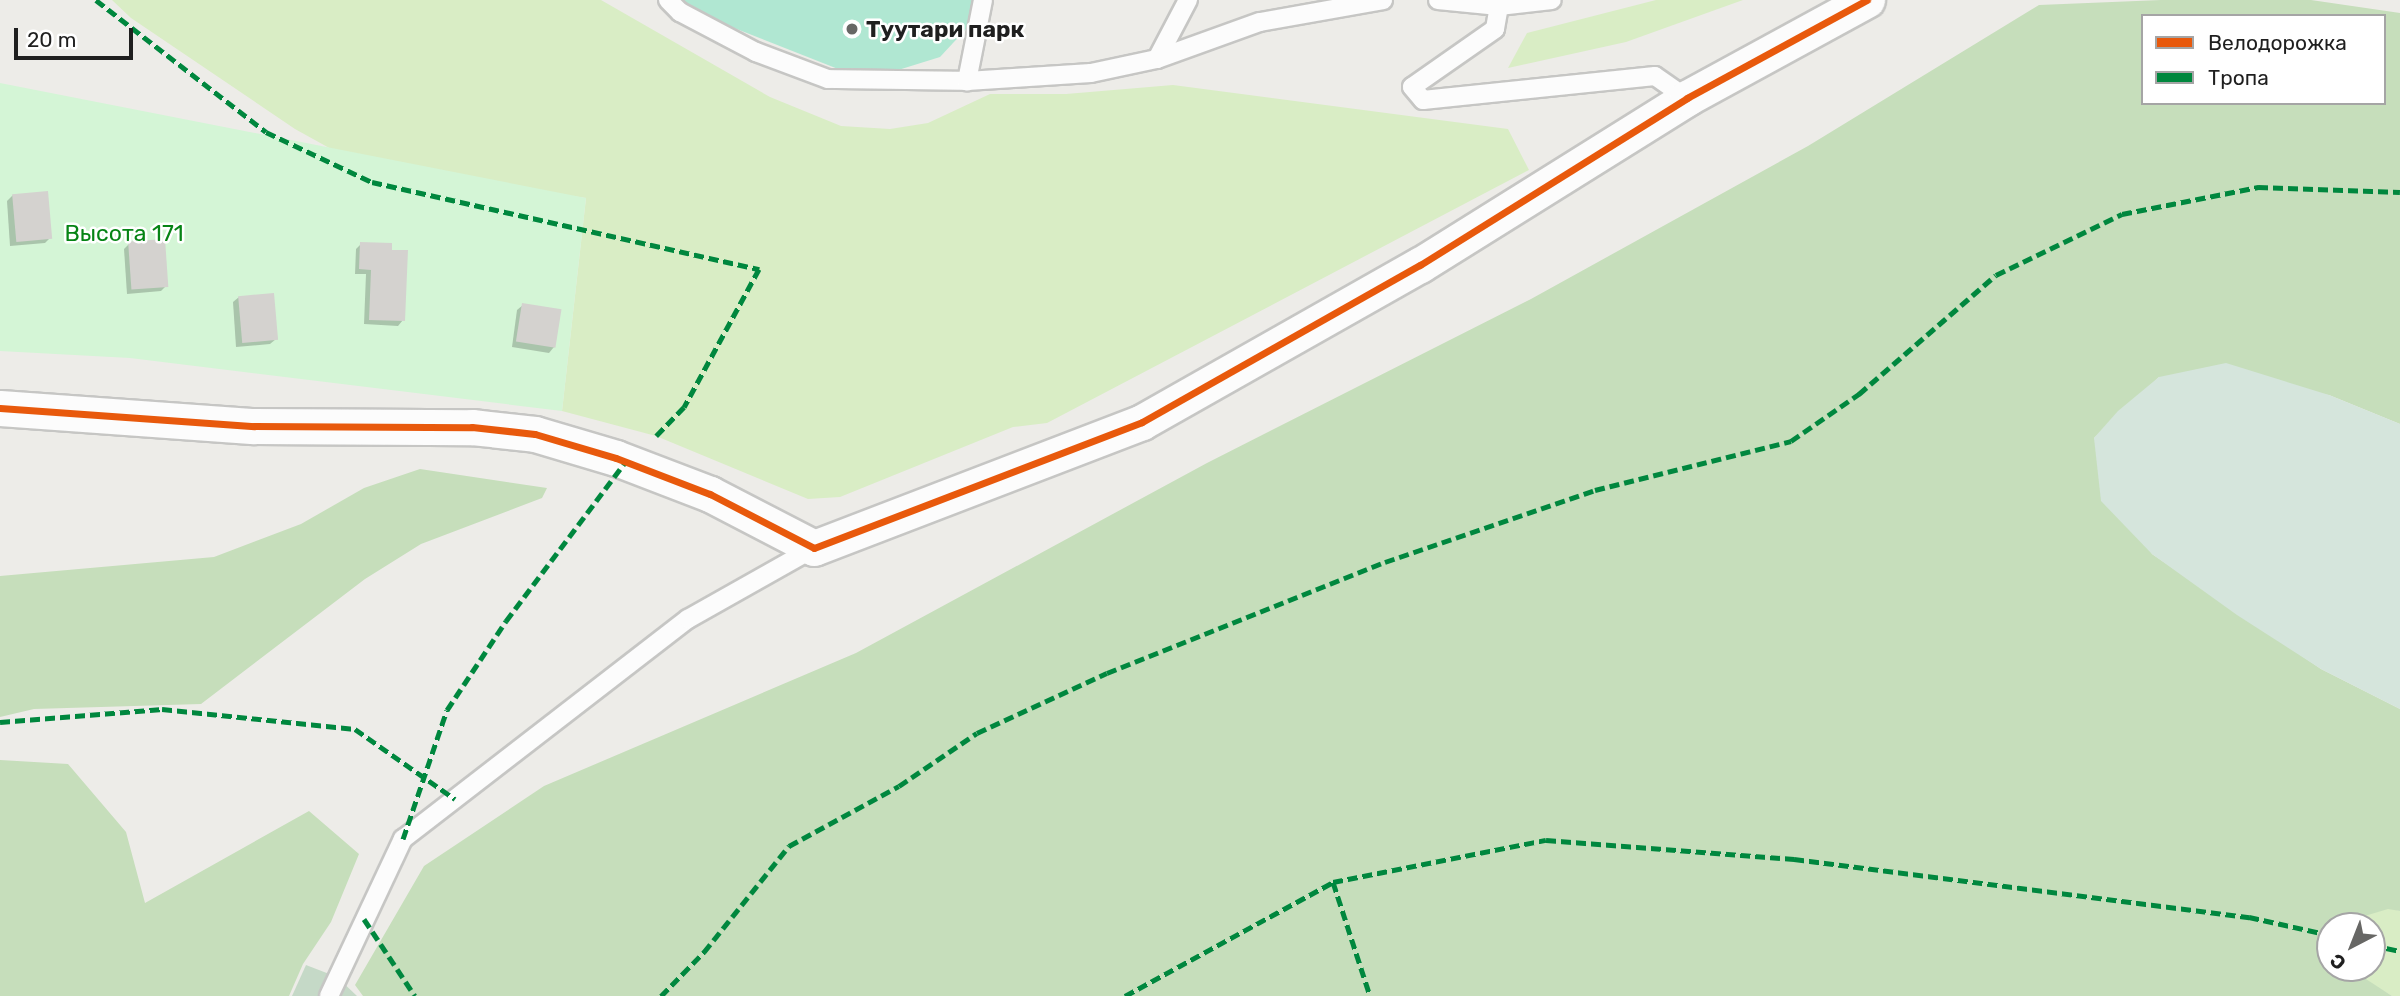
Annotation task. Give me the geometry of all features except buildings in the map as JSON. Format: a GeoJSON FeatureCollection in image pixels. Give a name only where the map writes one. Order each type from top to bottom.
{"type":"FeatureCollection","features":[{"type":"Feature","properties":{"kind":"street"},"geometry":{"type":"LineString","coordinates":[[0,408],[254,426],[472,427],[535,434],[616,457],[710,494],[814,548],[1142,422],[1419,265],[1687,98],[1867,0]]}},
{"type":"Feature","properties":{"kind":"lane"},"geometry":{"type":"LineString","coordinates":[[668,0],[680,12],[756,52],[828,79],[967,81],[1091,73],[1157,59],[1260,22],[1383,0]]}},
{"type":"Feature","properties":{"kind":"lane"},"geometry":{"type":"LineString","coordinates":[[967,81],[983,0]]}},
{"type":"Feature","properties":{"kind":"lane"},"geometry":{"type":"LineString","coordinates":[[1157,59],[1188,0]]}},
{"type":"Feature","properties":{"kind":"lane"},"geometry":{"type":"LineString","coordinates":[[1438,0],[1499,6],[1552,0]]}},
{"type":"Feature","properties":{"kind":"lane"},"geometry":{"type":"LineString","coordinates":[[1499,6],[1495,29],[1412,87],[1423,100],[1655,76],[1687,98]]}},
{"type":"Feature","properties":{"kind":"lane"},"geometry":{"type":"LineString","coordinates":[[329,996],[403,839],[688,619],[814,548]]}},
{"type":"Feature","properties":{"kind":"green space"},"geometry":{"type":"Polygon","coordinates":[[[112,0],[601,0],[770,97],[841,126],[890,129],[928,123],[990,94],[1066,94],[1173,85],[1508,129],[1529,170],[1047,423],[1013,427],[840,497],[808,499],[656,436],[562,411],[586,198],[360,165],[295,129],[131,18],[112,0]]]}},
{"type":"Feature","properties":{"kind":"green space","name":"Туутари парк"},"geometry":{"type":"Polygon","coordinates":[[[663,0],[993,0],[940,57],[866,80],[663,0]]]}},
{"type":"Feature","properties":{"kind":"green space"},"geometry":{"type":"Polygon","coordinates":[[[1656,0],[1743,0],[1626,42],[1508,68],[1527,33],[1656,0]]]}},
{"type":"Feature","properties":{"kind":"green space"},"geometry":{"type":"Polygon","coordinates":[[[2161,0],[2311,0],[2400,13],[2400,424],[2329,395],[2159,377],[2094,438],[2152,554],[2321,669],[2400,709],[2400,911],[2388,909],[2378,912],[2316,912],[2316,982],[2370,982],[2392,996],[363,996],[355,985],[424,866],[544,786],[856,653],[1207,463],[1531,299],[1808,146],[2039,5],[2161,0]]]}},
{"type":"Feature","properties":{"kind":"green space","name":"Высота 171"},"geometry":{"type":"Polygon","coordinates":[[[0,83],[586,198],[562,411],[130,358],[0,351],[0,83]]]}},
{"type":"Feature","properties":{"kind":"green space"},"geometry":{"type":"Polygon","coordinates":[[[420,469],[547,488],[542,498],[421,544],[365,579],[201,704],[34,709],[0,717],[0,576],[214,557],[301,524],[364,488],[420,469]]]}},
{"type":"Feature","properties":{"kind":"green space"},"geometry":{"type":"Polygon","coordinates":[[[0,760],[68,764],[126,832],[145,903],[309,811],[359,854],[331,922],[303,964],[289,996],[0,996],[0,760]]]}},
{"type":"Feature","properties":{"kind":"green space"},"geometry":{"type":"Polygon","coordinates":[[[2388,908],[2400,911],[2400,996],[2392,996],[2368,982],[2386,982],[2386,912],[2375,912],[2388,908]]]}},
{"type":"Feature","properties":{"kind":"green space"},"geometry":{"type":"Polygon","coordinates":[[[306,965],[337,977],[357,996],[292,996],[306,965]]]}},
{"type":"Feature","properties":{"kind":"shaded area"},"geometry":{"type":"Polygon","coordinates":[[[2226,363],[2329,395],[2400,424],[2400,709],[2321,669],[2237,615],[2152,554],[2101,501],[2094,438],[2118,411],[2159,377],[2226,363]]]}},
{"type":"Feature","properties":{"kind":"marked path"},"geometry":{"type":"LineString","coordinates":[[96,0],[266,132],[372,182],[759,269],[684,407],[656,436]]}},
{"type":"Feature","properties":{"kind":"marked path"},"geometry":{"type":"LineString","coordinates":[[661,996],[704,952],[789,846],[899,786],[977,733],[1107,673],[1385,562],[1595,490],[1791,441],[1859,394],[1996,275],[2122,214],[2258,187],[2400,192]]}},
{"type":"Feature","properties":{"kind":"marked path"},"geometry":{"type":"LineString","coordinates":[[403,839],[447,710],[506,621],[626,461]]}},
{"type":"Feature","properties":{"kind":"marked path"},"geometry":{"type":"LineString","coordinates":[[0,722],[162,709],[355,729],[455,799]]}},
{"type":"Feature","properties":{"kind":"marked path"},"geometry":{"type":"LineString","coordinates":[[1125,996],[1333,882],[1546,840],[1794,859],[2249,917],[2316,932]]}},
{"type":"Feature","properties":{"kind":"marked path"},"geometry":{"type":"LineString","coordinates":[[1333,882],[1370,996]]}},
{"type":"Feature","properties":{"kind":"marked path"},"geometry":{"type":"LineString","coordinates":[[364,919],[415,996]]}},
{"type":"Feature","properties":{"kind":"marked path"},"geometry":{"type":"LineString","coordinates":[[2386,948],[2400,951]]}},
{"type":"Feature","properties":{"kind":"cycle path"},"geometry":{"type":"LineString","coordinates":[[0,408],[254,426],[472,427],[535,434],[616,458],[710,494],[814,548],[1142,422],[1420,265],[1687,98],[1867,0]]}},
{"type":"Feature","properties":{"kind":"place","name":"Туутари парк"},"geometry":{"type":"Point","coordinates":[852,29]}}]}
